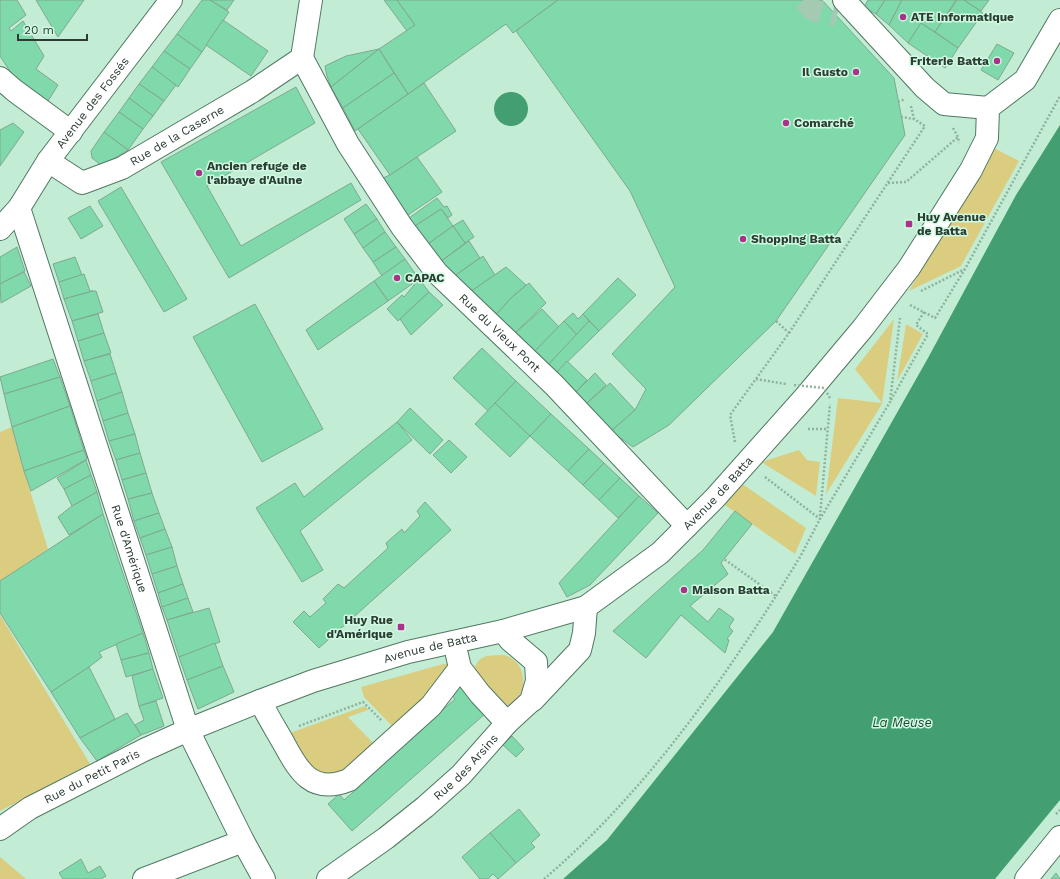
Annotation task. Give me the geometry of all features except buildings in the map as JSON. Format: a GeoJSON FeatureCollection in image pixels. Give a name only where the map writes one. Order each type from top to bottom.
{"type":"FeatureCollection","features":[{"type":"Feature","properties":{"kind":"street","name":"Avenue des Fossés"},"geometry":{"type":"LineString","coordinates":[[0,229],[19,208],[48,161],[171,0]]}},
{"type":"Feature","properties":{"kind":"street"},"geometry":{"type":"LineString","coordinates":[[302,58],[311,0]]}},
{"type":"Feature","properties":{"kind":"street"},"geometry":{"type":"LineString","coordinates":[[840,8],[863,21],[882,40],[924,88],[944,104],[988,108],[1025,80],[1060,20]]}},
{"type":"Feature","properties":{"kind":"street","name":"Rue de la Caserne"},"geometry":{"type":"LineString","coordinates":[[48,161],[82,183],[122,168],[253,91],[302,58]]}},
{"type":"Feature","properties":{"kind":"street","name":"Rue du Vieux Pont"},"geometry":{"type":"LineString","coordinates":[[302,58],[348,144],[402,228],[437,273],[477,313],[554,385],[687,526]]}},
{"type":"Feature","properties":{"kind":"street"},"geometry":{"type":"LineString","coordinates":[[0,78],[15,91],[71,132]]}},
{"type":"Feature","properties":{"kind":"street","name":"Avenue de Batta"},"geometry":{"type":"LineString","coordinates":[[188,730],[313,681],[408,652],[503,630],[586,607],[660,553],[715,498],[805,397],[858,334],[909,268],[971,170],[987,138],[988,108]]}},
{"type":"Feature","properties":{"kind":"street","name":"Rue d'Amérique"},"geometry":{"type":"LineString","coordinates":[[19,208],[188,730],[243,841],[264,879]]}},
{"type":"Feature","properties":{"kind":"street"},"geometry":{"type":"LineString","coordinates":[[531,701],[580,650],[584,633],[586,607]]}},
{"type":"Feature","properties":{"kind":"street","name":"Rue des Arsins"},"geometry":{"type":"LineString","coordinates":[[328,879],[386,838],[425,807],[461,775],[507,723],[531,701],[538,681],[536,662],[510,640],[503,630]]}},
{"type":"Feature","properties":{"kind":"street"},"geometry":{"type":"LineString","coordinates":[[454,642],[460,668],[480,694],[507,723]]}},
{"type":"Feature","properties":{"kind":"street"},"geometry":{"type":"LineString","coordinates":[[260,701],[294,763],[304,775],[317,783],[325,785],[340,784],[349,780],[431,706],[460,668]]}},
{"type":"Feature","properties":{"kind":"street","name":"Rue du Petit Paris"},"geometry":{"type":"LineString","coordinates":[[0,829],[30,808],[144,750],[188,730]]}},
{"type":"Feature","properties":{"kind":"street"},"geometry":{"type":"LineString","coordinates":[[1026,879],[1060,837]]}},
{"type":"Feature","properties":{"kind":"street"},"geometry":{"type":"LineString","coordinates":[[144,879],[243,841]]}},
{"type":"Feature","properties":{"kind":"path"},"geometry":{"type":"LineString","coordinates":[[907,304],[935,318],[965,269],[1060,96]]}},
{"type":"Feature","properties":{"kind":"path"},"geometry":{"type":"LineString","coordinates":[[902,116],[914,119],[925,126]]}},
{"type":"Feature","properties":{"kind":"path"},"geometry":{"type":"LineString","coordinates":[[735,442],[730,415],[790,333],[925,126],[930,124]]}},
{"type":"Feature","properties":{"kind":"path"},"geometry":{"type":"LineString","coordinates":[[949,125],[955,129],[958,137],[959,148]]}},
{"type":"Feature","properties":{"kind":"path"},"geometry":{"type":"LineString","coordinates":[[888,183],[906,182],[958,137]]}},
{"type":"Feature","properties":{"kind":"path"},"geometry":{"type":"LineString","coordinates":[[544,879],[592,835],[649,773],[688,724],[734,661],[800,557],[820,519],[890,402],[928,334],[916,326],[924,312]]}},
{"type":"Feature","properties":{"kind":"path"},"geometry":{"type":"LineString","coordinates":[[890,402],[900,316]]}},
{"type":"Feature","properties":{"kind":"path"},"geometry":{"type":"LineString","coordinates":[[776,321],[790,333]]}},
{"type":"Feature","properties":{"kind":"path"},"geometry":{"type":"LineString","coordinates":[[756,379],[824,388],[830,398],[820,519]]}},
{"type":"Feature","properties":{"kind":"path"},"geometry":{"type":"LineString","coordinates":[[805,429],[828,429]]}},
{"type":"Feature","properties":{"kind":"path"},"geometry":{"type":"LineString","coordinates":[[746,462],[820,519]]}},
{"type":"Feature","properties":{"kind":"path"},"geometry":{"type":"LineString","coordinates":[[724,559],[776,596]]}},
{"type":"Feature","properties":{"kind":"path"},"geometry":{"type":"LineString","coordinates":[[278,734],[363,702],[397,737]]}},
{"type":"Feature","properties":{"kind":"shaded area"},"geometry":{"type":"Polygon","coordinates":[[[992,147],[1019,161],[961,266],[909,291],[992,147]]]}},
{"type":"Feature","properties":{"kind":"shaded area"},"geometry":{"type":"Polygon","coordinates":[[[894,319],[882,404],[826,494],[838,398],[882,403],[855,369],[894,319]]]}},
{"type":"Feature","properties":{"kind":"shaded area"},"geometry":{"type":"Polygon","coordinates":[[[906,324],[923,334],[897,381],[906,324]]]}},
{"type":"Feature","properties":{"kind":"shaded area"},"geometry":{"type":"Polygon","coordinates":[[[12,427],[48,549],[0,581],[0,432],[12,427]]]}},
{"type":"Feature","properties":{"kind":"shaded area"},"geometry":{"type":"Polygon","coordinates":[[[799,450],[807,460],[820,462],[816,496],[761,462],[799,450]]]}},
{"type":"Feature","properties":{"kind":"shaded area"},"geometry":{"type":"Polygon","coordinates":[[[738,481],[806,528],[795,554],[722,503],[738,481]]]}},
{"type":"Feature","properties":{"kind":"shaded area"},"geometry":{"type":"Polygon","coordinates":[[[0,615],[90,764],[0,811],[0,615]]]}},
{"type":"Feature","properties":{"kind":"shaded area"},"geometry":{"type":"Polygon","coordinates":[[[499,655],[508,656],[517,663],[523,676],[522,691],[519,698],[514,704],[507,707],[475,673],[474,669],[478,661],[484,657],[499,655]]]}},
{"type":"Feature","properties":{"kind":"shaded area"},"geometry":{"type":"Polygon","coordinates":[[[447,664],[447,667],[420,701],[393,727],[364,697],[361,687],[447,664]]]}},
{"type":"Feature","properties":{"kind":"shaded area"},"geometry":{"type":"Polygon","coordinates":[[[365,706],[368,710],[348,717],[373,743],[353,762],[335,773],[323,774],[313,771],[287,734],[365,706]]]}},
{"type":"Feature","properties":{"kind":"shaded area"},"geometry":{"type":"Polygon","coordinates":[[[0,857],[26,879],[0,879],[0,857]]]}},
{"type":"Feature","properties":{"kind":"water"},"geometry":{"type":"Polygon","coordinates":[[[511,92],[523,97],[528,109],[523,121],[511,126],[499,121],[494,109],[499,97],[511,92]]]}},
{"type":"Feature","properties":{"kind":"water","name":"La Meuse"},"geometry":{"type":"Polygon","coordinates":[[[1060,125],[1060,800],[995,879],[563,879],[607,840],[773,632],[928,358],[1016,195],[1060,125]]]}},
{"type":"Feature","properties":{"kind":"tunnel"},"geometry":{"type":"LineString","coordinates":[[804,0],[813,10],[837,16]]}},
{"type":"Feature","properties":{"kind":"place","name":"ATE Informatique"},"geometry":{"type":"Point","coordinates":[903,17]}},
{"type":"Feature","properties":{"kind":"place","name":"Friterie Batta"},"geometry":{"type":"Point","coordinates":[997,61]}},
{"type":"Feature","properties":{"kind":"place","name":"Il Gusto"},"geometry":{"type":"Point","coordinates":[856,72]}},
{"type":"Feature","properties":{"kind":"place","name":"Comarché"},"geometry":{"type":"Point","coordinates":[786,123]}},
{"type":"Feature","properties":{"kind":"place","name":"Ancien refuge de l'abbaye d'Aulne"},"geometry":{"type":"Point","coordinates":[199,173]}},
{"type":"Feature","properties":{"kind":"place","name":"Huy Avenue de Batta"},"geometry":{"type":"Point","coordinates":[909,224]}},
{"type":"Feature","properties":{"kind":"place","name":"Shopping Batta"},"geometry":{"type":"Point","coordinates":[743,239]}},
{"type":"Feature","properties":{"kind":"place","name":"CAPAC"},"geometry":{"type":"Point","coordinates":[397,278]}},
{"type":"Feature","properties":{"kind":"place","name":"Maison Batta"},"geometry":{"type":"Point","coordinates":[684,590]}},
{"type":"Feature","properties":{"kind":"place","name":"Huy Rue d'Amérique"},"geometry":{"type":"Point","coordinates":[401,627]}}]}
